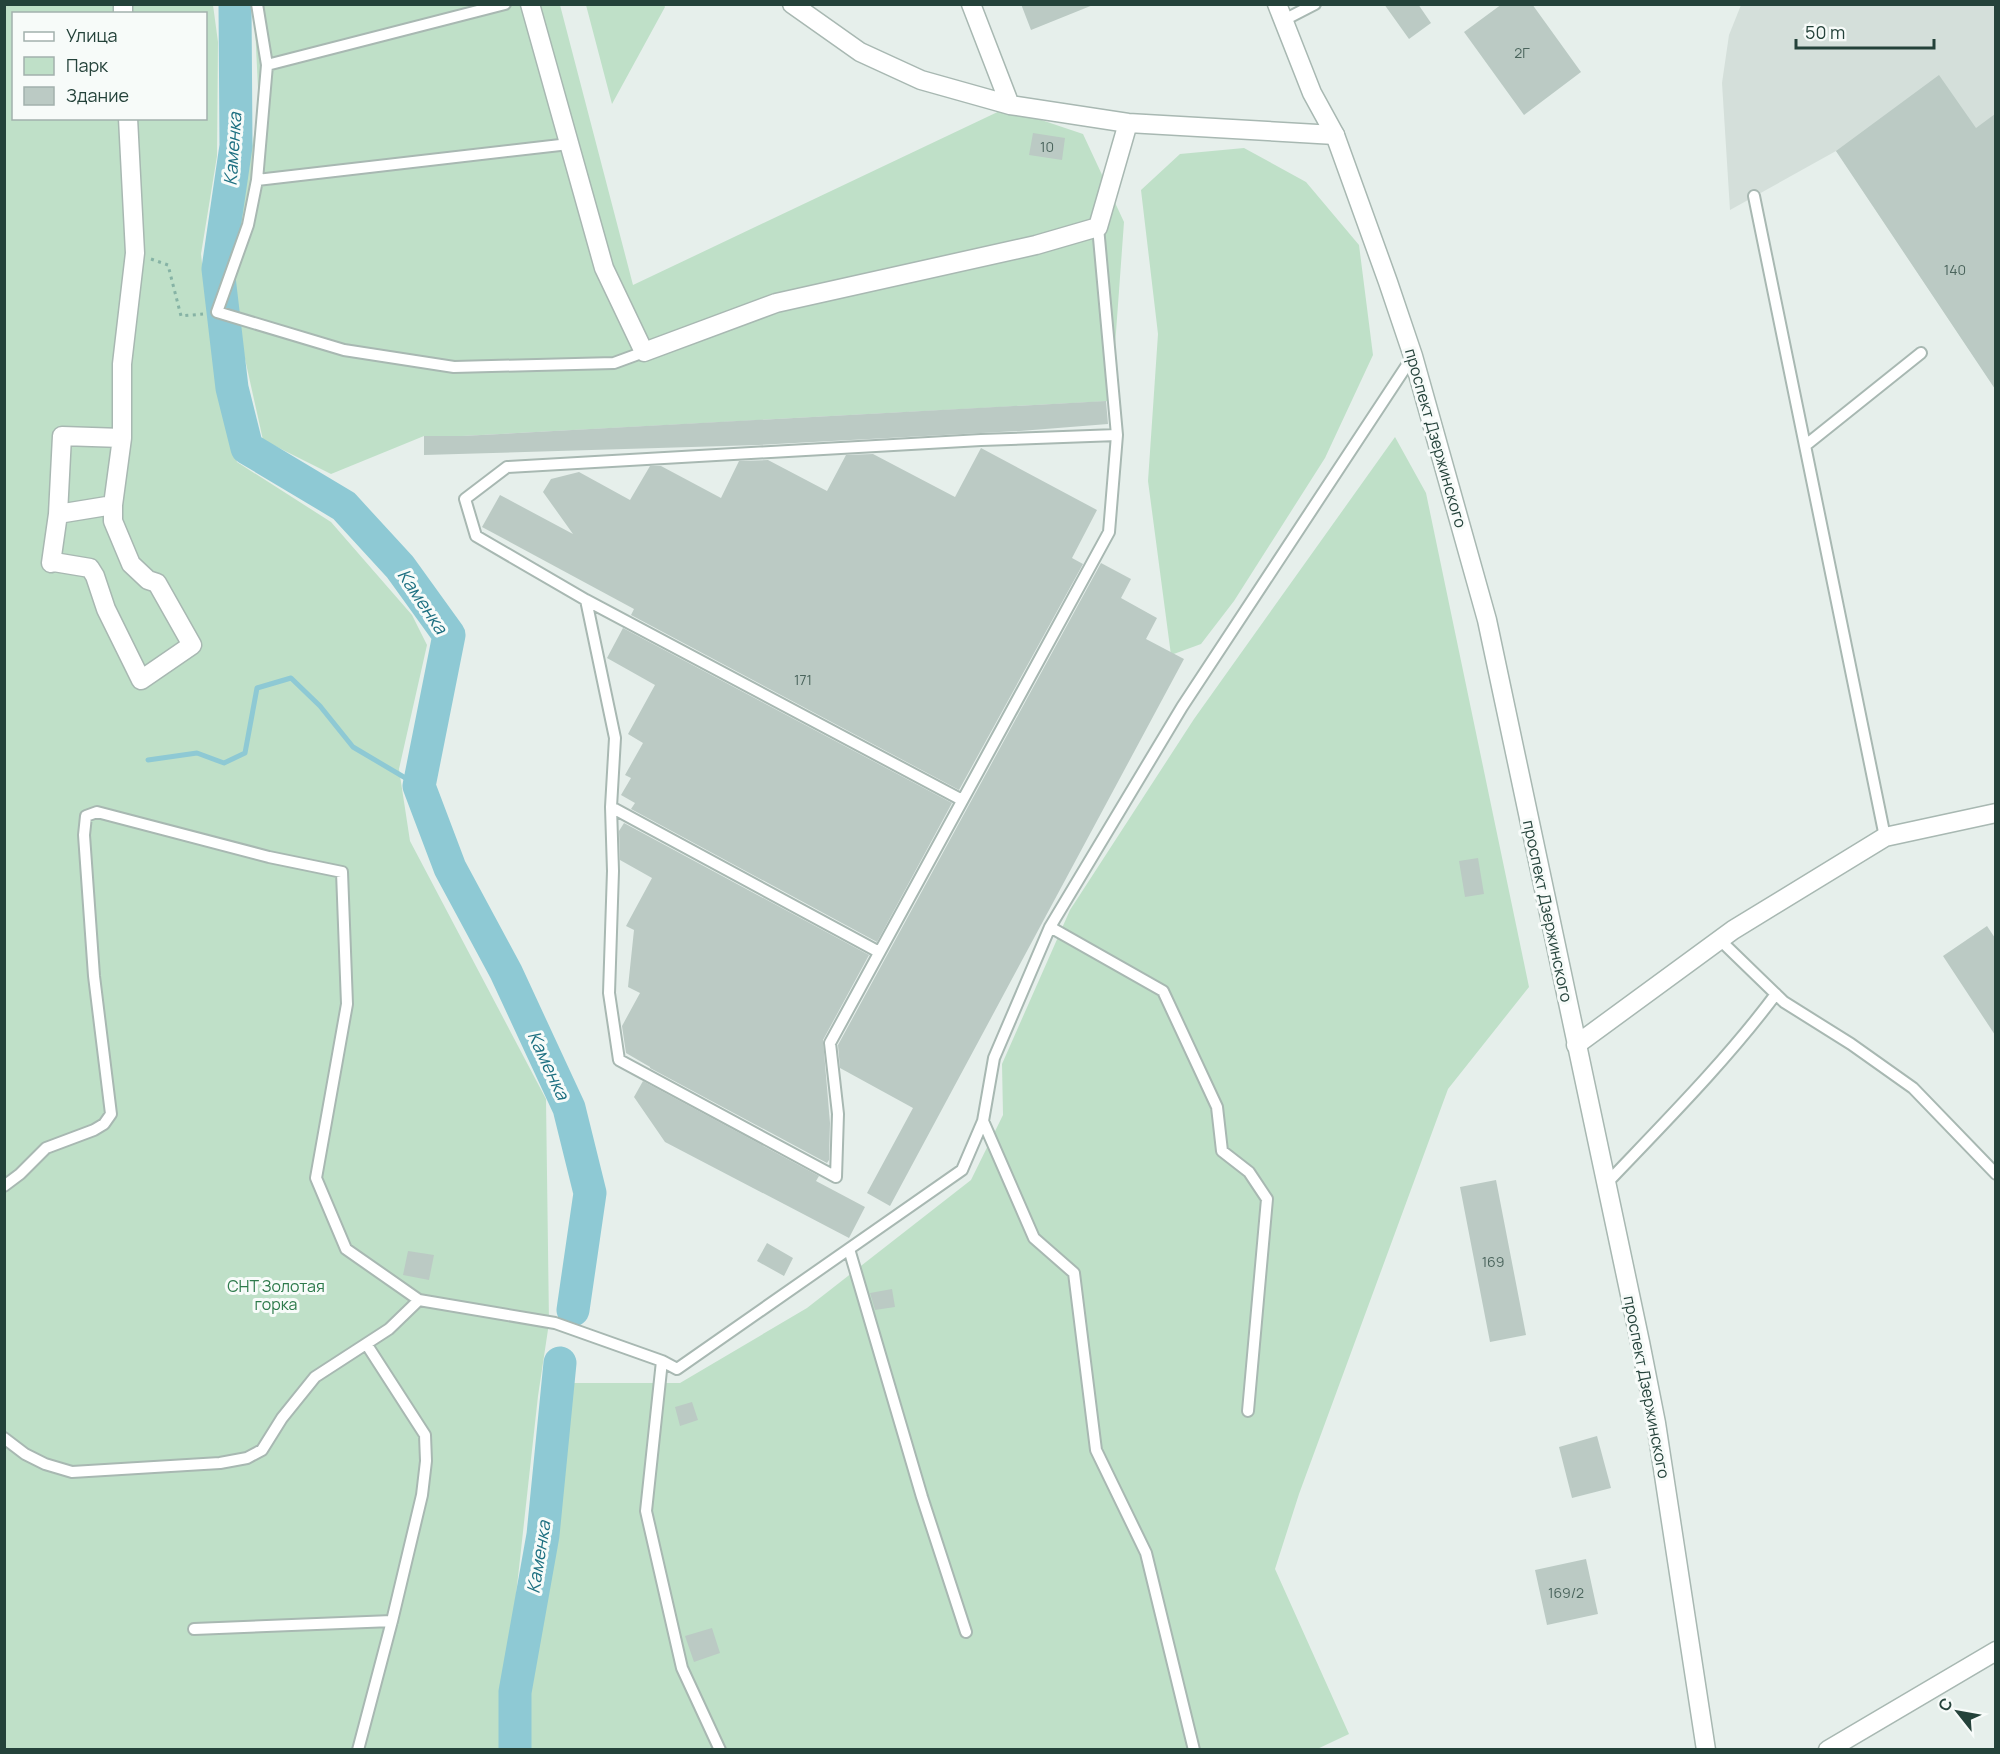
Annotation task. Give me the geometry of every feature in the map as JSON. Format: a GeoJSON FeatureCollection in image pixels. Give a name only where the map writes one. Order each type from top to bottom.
{"type":"FeatureCollection","features":[{"type":"Feature","properties":{"kind":"street"},"geometry":{"type":"LineString","coordinates":[[530,4],[604,268],[644,351],[776,303],[1035,245],[1098,227],[1128,123]]}},
{"type":"Feature","properties":{"kind":"street"},"geometry":{"type":"LineString","coordinates":[[792,4],[860,52],[921,80],[1010,105],[1128,123],[1335,135]]}},
{"type":"Feature","properties":{"kind":"street"},"geometry":{"type":"LineString","coordinates":[[971,4],[1010,105]]}},
{"type":"Feature","properties":{"kind":"street","name":"проспект Дзержинского"},"geometry":{"type":"LineString","coordinates":[[1280,12],[1312,93],[1335,135],[1388,282],[1413,356],[1487,620],[1656,1423],[1706,1749]]}},
{"type":"Feature","properties":{"kind":"street"},"geometry":{"type":"LineString","coordinates":[[122,438],[63,436],[58,514],[51,563],[90,568],[106,609],[141,680],[192,645],[157,583],[148,580],[131,564],[113,521],[122,438],[122,364],[135,253],[128,120]]}},
{"type":"Feature","properties":{"kind":"street"},"geometry":{"type":"LineString","coordinates":[[58,514],[113,505]]}},
{"type":"Feature","properties":{"kind":"street"},"geometry":{"type":"LineString","coordinates":[[1576,1045],[1720,940],[1885,837],[1995,813]]}},
{"type":"Feature","properties":{"kind":"street"},"geometry":{"type":"LineString","coordinates":[[1828,1749],[1995,1651]]}},
{"type":"Feature","properties":{"kind":"lane"},"geometry":{"type":"LineString","coordinates":[[257,4],[267,65],[257,180],[248,225],[217,312],[344,350],[454,367],[614,363],[644,351]]}},
{"type":"Feature","properties":{"kind":"lane"},"geometry":{"type":"LineString","coordinates":[[267,65],[505,4]]}},
{"type":"Feature","properties":{"kind":"lane"},"geometry":{"type":"LineString","coordinates":[[1280,12],[1315,4]]}},
{"type":"Feature","properties":{"kind":"lane"},"geometry":{"type":"LineString","coordinates":[[257,180],[569,144]]}},
{"type":"Feature","properties":{"kind":"lane"},"geometry":{"type":"LineString","coordinates":[[1754,196],[1885,837]]}},
{"type":"Feature","properties":{"kind":"lane"},"geometry":{"type":"LineString","coordinates":[[586,600],[615,738],[611,807],[613,871],[609,993],[619,1060],[836,1177],[838,1114],[830,1043],[1108,532],[1117,435],[1098,227]]}},
{"type":"Feature","properties":{"kind":"lane"},"geometry":{"type":"LineString","coordinates":[[1806,445],[1921,353]]}},
{"type":"Feature","properties":{"kind":"lane"},"geometry":{"type":"LineString","coordinates":[[4,1186],[20,1174],[46,1148],[94,1130],[104,1124],[111,1114],[94,976],[84,835],[86,816],[97,812],[269,857],[342,872],[347,1004],[316,1178],[346,1249],[419,1300],[555,1323],[662,1361],[676,1369],[962,1170],[983,1121],[994,1058],[1050,927],[1182,707],[1413,356]]}},
{"type":"Feature","properties":{"kind":"lane"},"geometry":{"type":"LineString","coordinates":[[963,800],[586,600],[476,536],[465,500],[507,467],[1117,435]]}},
{"type":"Feature","properties":{"kind":"lane"},"geometry":{"type":"LineString","coordinates":[[611,807],[879,952]]}},
{"type":"Feature","properties":{"kind":"lane"},"geometry":{"type":"LineString","coordinates":[[1050,927],[1163,992],[1217,1107],[1222,1151],[1249,1172],[1267,1199],[1248,1411]]}},
{"type":"Feature","properties":{"kind":"lane"},"geometry":{"type":"LineString","coordinates":[[1720,940],[1784,1002],[1851,1044],[1913,1088],[1995,1174]]}},
{"type":"Feature","properties":{"kind":"lane"},"geometry":{"type":"LineString","coordinates":[[1606,1184],[1756,1021],[1776,994]]}},
{"type":"Feature","properties":{"kind":"lane"},"geometry":{"type":"LineString","coordinates":[[983,1121],[1034,1238],[1074,1273],[1095,1449],[1146,1553],[1194,1749]]}},
{"type":"Feature","properties":{"kind":"lane"},"geometry":{"type":"LineString","coordinates":[[849,1249],[922,1497],[966,1632]]}},
{"type":"Feature","properties":{"kind":"lane"},"geometry":{"type":"LineString","coordinates":[[4,1438],[25,1454],[45,1464],[72,1472],[220,1463],[247,1458],[262,1450],[282,1418],[315,1377],[389,1329],[419,1300]]}},
{"type":"Feature","properties":{"kind":"lane"},"geometry":{"type":"LineString","coordinates":[[358,1749],[422,1495],[426,1461],[425,1435],[367,1345]]}},
{"type":"Feature","properties":{"kind":"lane"},"geometry":{"type":"LineString","coordinates":[[662,1361],[646,1511],[682,1668],[720,1749]]}},
{"type":"Feature","properties":{"kind":"lane"},"geometry":{"type":"LineString","coordinates":[[194,1629],[392,1621]]}},
{"type":"Feature","properties":{"kind":"path"},"geometry":{"type":"LineString","coordinates":[[135,253],[168,265],[181,316],[217,312]]}},
{"type":"Feature","properties":{"kind":"shaded area"},"geometry":{"type":"Polygon","coordinates":[[[1741,5],[1995,5],[1995,388],[1836,151],[1730,210],[1722,83],[1729,35],[1741,5]]]}},
{"type":"Feature","properties":{"kind":"green space","name":"СНТ Золотая горка"},"geometry":{"type":"Polygon","coordinates":[[[5,5],[213,5],[218,42],[217,156],[201,254],[212,353],[237,462],[331,522],[412,615],[427,645],[399,769],[410,841],[546,1099],[549,1323],[538,1396],[499,1749],[5,1750],[5,5]]]}},
{"type":"Feature","properties":{"kind":"green space"},"geometry":{"type":"Polygon","coordinates":[[[254,5],[560,5],[633,285],[1006,108],[1083,134],[1124,222],[1111,401],[462,436],[424,436],[331,474],[263,440],[235,314],[233,245],[259,109],[254,5]]]}},
{"type":"Feature","properties":{"kind":"green space"},"geometry":{"type":"Polygon","coordinates":[[[586,5],[664,5],[665,7],[612,104],[586,5]]]}},
{"type":"Feature","properties":{"kind":"green space"},"geometry":{"type":"Polygon","coordinates":[[[1244,148],[1306,182],[1359,245],[1373,355],[1325,458],[1234,601],[1201,644],[1171,655],[1148,481],[1158,334],[1141,190],[1180,154],[1244,148]]]}},
{"type":"Feature","properties":{"kind":"green space"},"geometry":{"type":"Polygon","coordinates":[[[1395,437],[1426,493],[1529,987],[1448,1089],[1299,1494],[1275,1569],[1349,1734],[1315,1750],[523,1750],[525,1687],[553,1538],[573,1383],[680,1383],[807,1308],[971,1180],[1003,1115],[1002,1064],[1070,910],[1194,719],[1395,437]]]}},
{"type":"Feature","properties":{"kind":"building"},"geometry":{"type":"Polygon","coordinates":[[[1021,4],[1093,4],[1093,5],[1031,30],[1021,4]]]}},
{"type":"Feature","properties":{"kind":"building"},"geometry":{"type":"Polygon","coordinates":[[[1384,4],[1418,4],[1431,23],[1409,39],[1384,4]]]}},
{"type":"Feature","properties":{"kind":"building"},"geometry":{"type":"Polygon","coordinates":[[[1502,4],[1532,4],[1581,72],[1524,115],[1464,32],[1502,4]]]}},
{"type":"Feature","properties":{"kind":"building"},"geometry":{"type":"Polygon","coordinates":[[[1939,75],[1976,128],[1995,114],[1995,389],[1836,151],[1939,75]]]}},
{"type":"Feature","properties":{"kind":"building"},"geometry":{"type":"Polygon","coordinates":[[[1033,133],[1065,138],[1062,160],[1029,155],[1033,133]]]}},
{"type":"Feature","properties":{"kind":"building"},"geometry":{"type":"Polygon","coordinates":[[[1106,401],[1108,424],[1020,431],[758,445],[424,455],[424,436],[462,436],[1106,401]]]}},
{"type":"Feature","properties":{"kind":"building"},"geometry":{"type":"Polygon","coordinates":[[[981,448],[1097,510],[1072,558],[1083,564],[959,790],[631,615],[634,609],[482,527],[500,495],[573,534],[543,492],[551,479],[579,472],[630,500],[650,466],[661,466],[721,498],[739,461],[768,460],[827,491],[846,455],[873,454],[955,497],[981,448]]]}},
{"type":"Feature","properties":{"kind":"building"},"geometry":{"type":"Polygon","coordinates":[[[1101,563],[1131,579],[1121,598],[1157,618],[1146,639],[1184,659],[890,1206],[867,1193],[913,1108],[840,1068],[838,1045],[1101,563]]]}},
{"type":"Feature","properties":{"kind":"building"},"geometry":{"type":"Polygon","coordinates":[[[623,628],[952,803],[877,942],[631,809],[635,803],[621,795],[631,778],[625,775],[643,743],[628,734],[655,685],[607,658],[623,628]]]}},
{"type":"Feature","properties":{"kind":"building"},"geometry":{"type":"Polygon","coordinates":[[[624,823],[869,955],[823,1040],[830,1123],[827,1163],[626,1053],[622,1026],[640,993],[628,987],[634,930],[626,926],[652,878],[620,860],[619,831],[624,823]]]}},
{"type":"Feature","properties":{"kind":"building"},"geometry":{"type":"Polygon","coordinates":[[[1478,858],[1484,894],[1465,897],[1459,861],[1478,858]]]}},
{"type":"Feature","properties":{"kind":"building"},"geometry":{"type":"Polygon","coordinates":[[[1987,926],[1995,938],[1995,1035],[1943,956],[1987,926]]]}},
{"type":"Feature","properties":{"kind":"building"},"geometry":{"type":"Polygon","coordinates":[[[643,1081],[819,1176],[816,1181],[865,1207],[849,1238],[665,1142],[634,1097],[643,1081]]]}},
{"type":"Feature","properties":{"kind":"building"},"geometry":{"type":"Polygon","coordinates":[[[1496,1180],[1526,1335],[1490,1342],[1460,1187],[1496,1180]]]}},
{"type":"Feature","properties":{"kind":"building"},"geometry":{"type":"Polygon","coordinates":[[[767,1243],[793,1258],[784,1276],[757,1261],[767,1243]]]}},
{"type":"Feature","properties":{"kind":"building"},"geometry":{"type":"Polygon","coordinates":[[[408,1251],[434,1255],[429,1280],[403,1275],[408,1251]]]}},
{"type":"Feature","properties":{"kind":"building"},"geometry":{"type":"Polygon","coordinates":[[[892,1289],[895,1307],[875,1310],[870,1293],[892,1289]]]}},
{"type":"Feature","properties":{"kind":"building"},"geometry":{"type":"Polygon","coordinates":[[[692,1402],[698,1420],[680,1426],[675,1407],[692,1402]]]}},
{"type":"Feature","properties":{"kind":"building"},"geometry":{"type":"Polygon","coordinates":[[[1597,1436],[1611,1488],[1572,1498],[1559,1447],[1597,1436]]]}},
{"type":"Feature","properties":{"kind":"building"},"geometry":{"type":"Polygon","coordinates":[[[1586,1559],[1598,1614],[1547,1625],[1535,1570],[1586,1559]]]}},
{"type":"Feature","properties":{"kind":"building"},"geometry":{"type":"Polygon","coordinates":[[[712,1628],[720,1653],[694,1662],[685,1636],[712,1628]]]}},
{"type":"Feature","properties":{"kind":"waterway","name":"Каменка"},"geometry":{"type":"LineString","coordinates":[[235,4],[236,146],[218,269],[232,388],[247,448],[344,506],[400,567],[449,635],[419,786],[450,868],[506,972],[569,1108],[590,1193],[573,1310]]}},
{"type":"Feature","properties":{"kind":"waterway"},"geometry":{"type":"LineString","coordinates":[[148,760],[197,753],[224,763],[245,753],[257,688],[291,678],[320,706],[353,747],[419,786]]}},
{"type":"Feature","properties":{"kind":"waterway","name":"Каменка"},"geometry":{"type":"LineString","coordinates":[[515,1750],[515,1692],[543,1535],[560,1363]]}}]}
